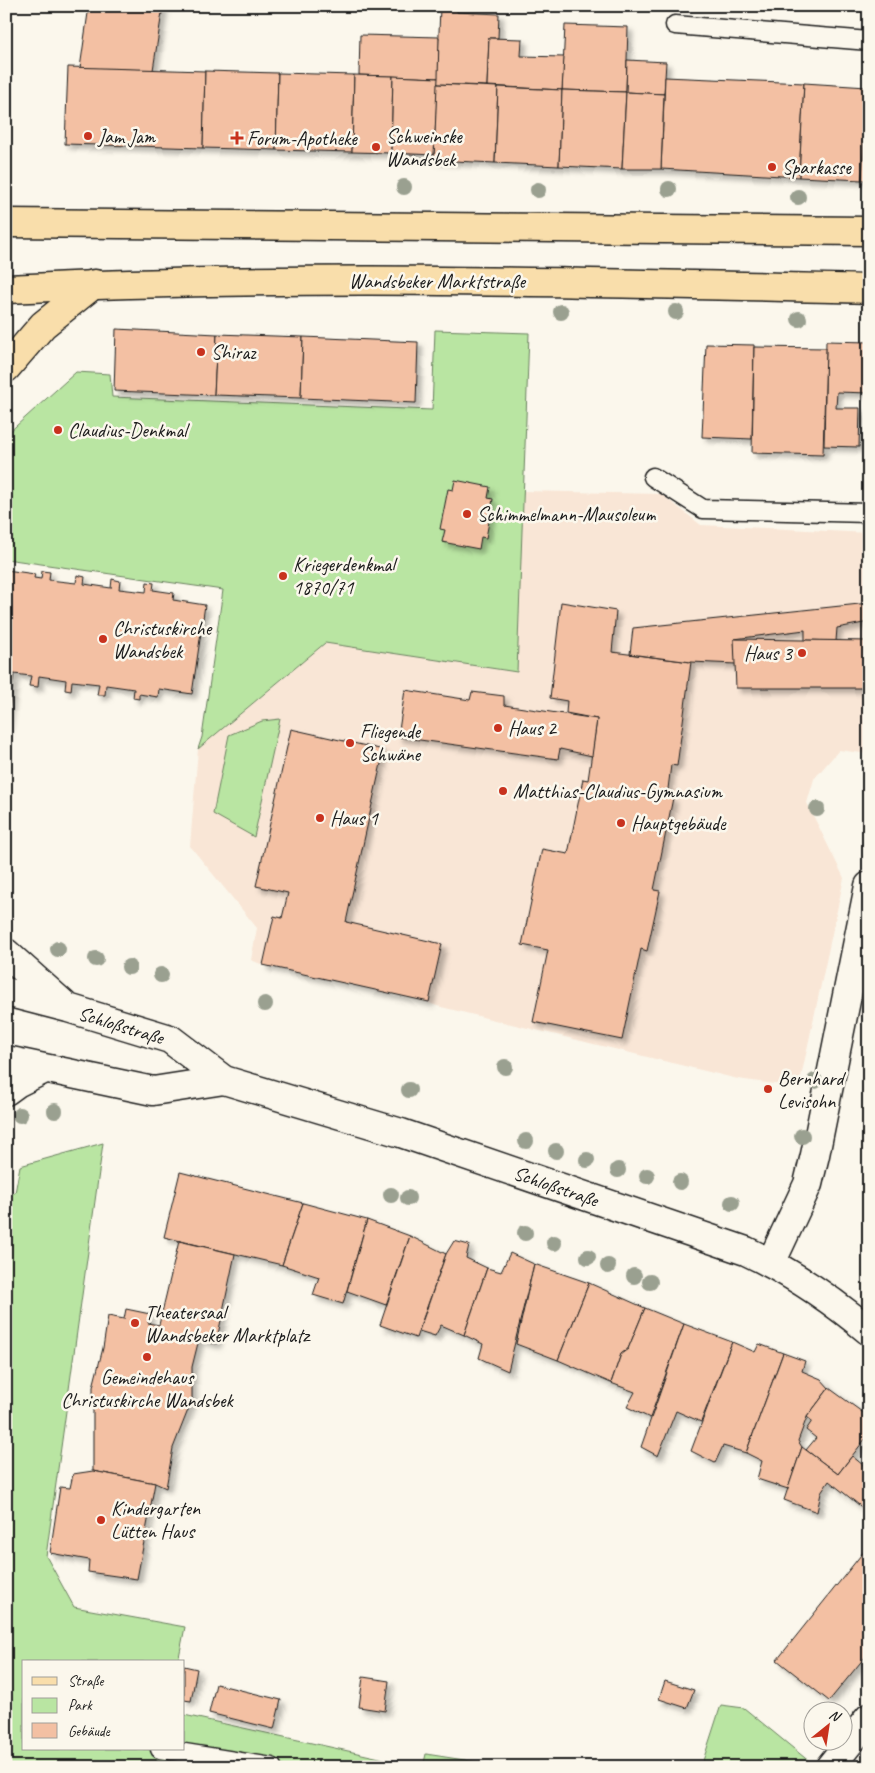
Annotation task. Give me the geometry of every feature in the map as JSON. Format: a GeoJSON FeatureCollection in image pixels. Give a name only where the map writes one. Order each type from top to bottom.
{"type":"FeatureCollection","features":[{"type":"Feature","properties":{"kind":"main road"},"geometry":{"type":"LineString","coordinates":[[6,223],[869,231]]}},
{"type":"Feature","properties":{"kind":"main road","name":"Wandsbeker Marktstraße"},"geometry":{"type":"LineString","coordinates":[[6,289],[94,284],[447,280],[869,288]]}},
{"type":"Feature","properties":{"kind":"main road"},"geometry":{"type":"LineString","coordinates":[[6,368],[43,325],[94,284]]}},
{"type":"Feature","properties":{"kind":"main road"},"geometry":{"type":"LineString","coordinates":[[771,1263],[808,1184],[816,1155],[865,925],[869,886]]}},
{"type":"Feature","properties":{"kind":"main road"},"geometry":{"type":"LineString","coordinates":[[6,953],[68,1008]]}},
{"type":"Feature","properties":{"kind":"main road","name":"Schloßstraße"},"geometry":{"type":"LineString","coordinates":[[6,992],[68,1008],[170,1039],[224,1080],[427,1141],[746,1251],[771,1263],[823,1295],[869,1332]]}},
{"type":"Feature","properties":{"kind":"main road","name":"Schloßstraße"},"geometry":{"type":"LineString","coordinates":[[6,1060],[153,1091],[224,1080]]}},
{"type":"Feature","properties":{"kind":"main road"},"geometry":{"type":"LineString","coordinates":[[6,1091],[44,1069]]}},
{"type":"Feature","properties":{"kind":"main road"},"geometry":{"type":"LineString","coordinates":[[830,1767],[869,1718]]}},
{"type":"Feature","properties":{"kind":"lane"},"geometry":{"type":"LineString","coordinates":[[675,25],[869,41]]}},
{"type":"Feature","properties":{"kind":"lane"},"geometry":{"type":"LineString","coordinates":[[653,477],[703,509],[869,513]]}},
{"type":"Feature","properties":{"kind":"lane"},"geometry":{"type":"LineString","coordinates":[[166,1750],[272,1767]]}},
{"type":"Feature","properties":{"kind":"shaded area","name":"Matthias-Claudius-Gymnasium"},"geometry":{"type":"Polygon","coordinates":[[[522,491],[661,494],[701,525],[869,533],[869,754],[839,750],[814,779],[807,803],[844,878],[800,1082],[789,1086],[738,1079],[437,1006],[424,1001],[263,965],[251,960],[257,928],[190,846],[198,749],[325,643],[517,672],[522,491]]]}},
{"type":"Feature","properties":{"kind":"green space"},"geometry":{"type":"Polygon","coordinates":[[[435,330],[529,333],[517,672],[325,643],[198,749],[202,737],[223,590],[6,559],[6,435],[76,372],[110,374],[112,397],[432,410],[435,330]]]}},
{"type":"Feature","properties":{"kind":"green space"},"geometry":{"type":"Polygon","coordinates":[[[280,719],[254,837],[213,814],[229,735],[262,721],[280,719]]]}},
{"type":"Feature","properties":{"kind":"green space"},"geometry":{"type":"Polygon","coordinates":[[[103,1143],[46,1556],[74,1607],[185,1627],[178,1660],[22,1660],[22,1750],[185,1750],[185,1715],[421,1767],[6,1767],[6,1192],[15,1193],[20,1166],[103,1143]]]}},
{"type":"Feature","properties":{"kind":"green space"},"geometry":{"type":"Polygon","coordinates":[[[721,1705],[744,1708],[816,1767],[701,1767],[721,1705]]]}},
{"type":"Feature","properties":{"kind":"green space"},"geometry":{"type":"Polygon","coordinates":[[[426,1754],[509,1767],[423,1767],[426,1754]]]}},
{"type":"Feature","properties":{"kind":"building"},"geometry":{"type":"Polygon","coordinates":[[[89,6],[163,6],[153,70],[80,68],[89,6]]]}},
{"type":"Feature","properties":{"kind":"building"},"geometry":{"type":"Polygon","coordinates":[[[440,7],[457,8],[457,12],[499,14],[498,38],[489,38],[487,86],[437,84],[440,7]]]}},
{"type":"Feature","properties":{"kind":"building"},"geometry":{"type":"Polygon","coordinates":[[[565,25],[628,27],[626,92],[562,90],[565,25]]]}},
{"type":"Feature","properties":{"kind":"building"},"geometry":{"type":"Polygon","coordinates":[[[360,35],[439,37],[438,78],[359,75],[360,35]]]}},
{"type":"Feature","properties":{"kind":"building"},"geometry":{"type":"Polygon","coordinates":[[[489,38],[522,39],[521,56],[564,57],[562,90],[487,86],[489,38]]]}},
{"type":"Feature","properties":{"kind":"building"},"geometry":{"type":"Polygon","coordinates":[[[627,60],[666,62],[664,94],[626,92],[627,60]]]}},
{"type":"Feature","properties":{"kind":"building"},"geometry":{"type":"Polygon","coordinates":[[[68,67],[205,71],[203,148],[65,144],[68,67]]]}},
{"type":"Feature","properties":{"kind":"building"},"geometry":{"type":"Polygon","coordinates":[[[205,71],[278,73],[276,150],[203,148],[205,71]]]}},
{"type":"Feature","properties":{"kind":"building"},"geometry":{"type":"Polygon","coordinates":[[[278,73],[354,75],[352,152],[276,150],[278,73]]]}},
{"type":"Feature","properties":{"kind":"building"},"geometry":{"type":"Polygon","coordinates":[[[354,75],[393,76],[391,153],[352,152],[354,75]]]}},
{"type":"Feature","properties":{"kind":"building"},"geometry":{"type":"Polygon","coordinates":[[[393,76],[438,78],[434,155],[391,153],[393,76]]]}},
{"type":"Feature","properties":{"kind":"building"},"geometry":{"type":"Polygon","coordinates":[[[665,77],[804,83],[799,177],[661,169],[665,77]]]}},
{"type":"Feature","properties":{"kind":"building"},"geometry":{"type":"Polygon","coordinates":[[[804,83],[867,87],[862,180],[799,177],[804,83]]]}},
{"type":"Feature","properties":{"kind":"building"},"geometry":{"type":"Polygon","coordinates":[[[437,84],[498,87],[495,163],[434,160],[437,84]]]}},
{"type":"Feature","properties":{"kind":"building"},"geometry":{"type":"Polygon","coordinates":[[[498,87],[562,90],[559,166],[495,163],[498,87]]]}},
{"type":"Feature","properties":{"kind":"building"},"geometry":{"type":"Polygon","coordinates":[[[867,87],[869,87],[869,180],[862,180],[867,87]]]}},
{"type":"Feature","properties":{"kind":"building"},"geometry":{"type":"Polygon","coordinates":[[[562,90],[626,92],[622,169],[559,166],[562,90]]]}},
{"type":"Feature","properties":{"kind":"building"},"geometry":{"type":"Polygon","coordinates":[[[626,92],[664,94],[661,169],[622,169],[626,92]]]}},
{"type":"Feature","properties":{"kind":"building"},"geometry":{"type":"Polygon","coordinates":[[[116,329],[217,334],[214,395],[114,391],[116,329]]]}},
{"type":"Feature","properties":{"kind":"building"},"geometry":{"type":"Polygon","coordinates":[[[217,334],[303,337],[301,398],[214,395],[217,334]]]}},
{"type":"Feature","properties":{"kind":"building"},"geometry":{"type":"Polygon","coordinates":[[[303,337],[418,342],[416,403],[301,398],[303,337]]]}},
{"type":"Feature","properties":{"kind":"building"},"geometry":{"type":"Polygon","coordinates":[[[826,341],[869,342],[869,393],[837,392],[836,408],[860,408],[859,447],[824,446],[826,341]]]}},
{"type":"Feature","properties":{"kind":"building"},"geometry":{"type":"Polygon","coordinates":[[[706,344],[754,345],[752,439],[702,437],[706,344]]]}},
{"type":"Feature","properties":{"kind":"building"},"geometry":{"type":"Polygon","coordinates":[[[754,347],[826,348],[823,455],[752,453],[754,347]]]}},
{"type":"Feature","properties":{"kind":"building","name":"Schimmelmann-Mausoleum"},"geometry":{"type":"Polygon","coordinates":[[[455,480],[490,487],[488,498],[493,499],[486,538],[481,537],[479,549],[442,542],[445,530],[440,529],[448,489],[453,490],[455,480]]]}},
{"type":"Feature","properties":{"kind":"building","name":"Christuskirche Wandsbek"},"geometry":{"type":"Polygon","coordinates":[[[6,570],[35,574],[34,578],[41,579],[42,571],[50,572],[49,580],[76,583],[77,575],[85,577],[84,584],[111,588],[112,579],[120,581],[119,589],[146,592],[147,582],[154,583],[153,590],[174,593],[173,600],[205,605],[192,694],[159,689],[158,697],[139,694],[139,699],[133,698],[134,689],[106,685],[105,695],[97,695],[99,684],[72,681],[71,691],[65,690],[66,680],[39,676],[38,687],[29,686],[31,676],[14,674],[6,732],[6,570]]]}},
{"type":"Feature","properties":{"kind":"building","name":"Hauptgebäude"},"geometry":{"type":"Polygon","coordinates":[[[561,602],[616,611],[612,652],[691,662],[677,766],[671,765],[667,797],[673,798],[654,890],[660,891],[647,951],[641,949],[622,1040],[533,1022],[548,950],[522,945],[542,849],[568,854],[583,779],[588,780],[597,719],[566,713],[567,701],[550,698],[561,602]]]}},
{"type":"Feature","properties":{"kind":"building"},"geometry":{"type":"Polygon","coordinates":[[[869,603],[869,622],[837,628],[836,641],[805,640],[805,630],[734,639],[736,664],[691,662],[630,654],[633,628],[869,603]]]}},
{"type":"Feature","properties":{"kind":"building","name":"Haus 3"},"geometry":{"type":"Polygon","coordinates":[[[734,639],[869,641],[869,688],[736,688],[734,639]]]}},
{"type":"Feature","properties":{"kind":"building","name":"Haus 2"},"geometry":{"type":"Polygon","coordinates":[[[405,690],[470,700],[472,692],[504,696],[504,705],[597,719],[592,756],[560,749],[558,759],[398,737],[405,690]]]}},
{"type":"Feature","properties":{"kind":"building","name":"Haus 1"},"geometry":{"type":"Polygon","coordinates":[[[291,729],[384,750],[346,922],[442,944],[429,1002],[263,965],[274,916],[282,918],[288,893],[256,886],[291,729]]]}},
{"type":"Feature","properties":{"kind":"building"},"geometry":{"type":"Polygon","coordinates":[[[180,1172],[303,1203],[282,1265],[164,1237],[180,1172]]]}},
{"type":"Feature","properties":{"kind":"building"},"geometry":{"type":"Polygon","coordinates":[[[303,1203],[367,1220],[343,1304],[313,1295],[319,1277],[282,1265],[303,1203]]]}},
{"type":"Feature","properties":{"kind":"building"},"geometry":{"type":"Polygon","coordinates":[[[367,1220],[410,1236],[386,1305],[347,1291],[367,1220]]]}},
{"type":"Feature","properties":{"kind":"building"},"geometry":{"type":"Polygon","coordinates":[[[410,1236],[446,1254],[416,1338],[380,1325],[410,1236]]]}},
{"type":"Feature","properties":{"kind":"building","name":"Gemeindehaus Christuskirche Wandsbek"},"geometry":{"type":"Polygon","coordinates":[[[179,1241],[235,1254],[216,1344],[199,1339],[192,1367],[192,1400],[173,1448],[166,1488],[155,1483],[93,1471],[93,1387],[103,1348],[108,1316],[124,1319],[126,1309],[150,1314],[148,1323],[159,1325],[179,1241]]]}},
{"type":"Feature","properties":{"kind":"building"},"geometry":{"type":"Polygon","coordinates":[[[454,1241],[469,1245],[466,1258],[487,1268],[464,1335],[441,1325],[435,1336],[419,1331],[446,1254],[454,1241]]]}},
{"type":"Feature","properties":{"kind":"building"},"geometry":{"type":"Polygon","coordinates":[[[510,1253],[534,1264],[508,1371],[479,1358],[483,1344],[464,1335],[487,1268],[501,1272],[510,1253]]]}},
{"type":"Feature","properties":{"kind":"building"},"geometry":{"type":"Polygon","coordinates":[[[534,1264],[589,1283],[558,1360],[516,1344],[534,1264]]]}},
{"type":"Feature","properties":{"kind":"building"},"geometry":{"type":"Polygon","coordinates":[[[589,1283],[645,1308],[628,1349],[621,1354],[611,1383],[558,1360],[589,1283]]]}},
{"type":"Feature","properties":{"kind":"building"},"geometry":{"type":"Polygon","coordinates":[[[645,1308],[684,1324],[650,1418],[627,1407],[635,1392],[611,1383],[621,1354],[628,1349],[645,1308]]]}},
{"type":"Feature","properties":{"kind":"building"},"geometry":{"type":"Polygon","coordinates":[[[684,1324],[732,1342],[701,1422],[676,1411],[658,1456],[641,1447],[684,1324]]]}},
{"type":"Feature","properties":{"kind":"building"},"geometry":{"type":"Polygon","coordinates":[[[732,1342],[755,1352],[759,1344],[783,1353],[746,1453],[723,1446],[715,1463],[691,1451],[732,1342]]]}},
{"type":"Feature","properties":{"kind":"building"},"geometry":{"type":"Polygon","coordinates":[[[783,1353],[805,1361],[802,1371],[821,1379],[829,1388],[807,1417],[798,1441],[802,1447],[788,1489],[757,1479],[762,1461],[746,1453],[783,1353]]]}},
{"type":"Feature","properties":{"kind":"building"},"geometry":{"type":"Polygon","coordinates":[[[829,1388],[869,1417],[869,1434],[838,1474],[806,1450],[816,1438],[806,1430],[812,1421],[807,1417],[829,1388]]]}},
{"type":"Feature","properties":{"kind":"building"},"geometry":{"type":"Polygon","coordinates":[[[802,1447],[838,1474],[852,1456],[869,1470],[869,1513],[829,1481],[821,1493],[817,1512],[784,1500],[802,1447]]]}},
{"type":"Feature","properties":{"kind":"building","name":"Kindergarten Lütten Haus"},"geometry":{"type":"Polygon","coordinates":[[[93,1471],[155,1483],[137,1579],[88,1572],[89,1560],[50,1553],[60,1487],[70,1488],[73,1474],[93,1471]]]}},
{"type":"Feature","properties":{"kind":"building"},"geometry":{"type":"Polygon","coordinates":[[[869,1545],[869,1652],[830,1700],[777,1660],[869,1545]]]}},
{"type":"Feature","properties":{"kind":"building"},"geometry":{"type":"Polygon","coordinates":[[[185,1666],[197,1669],[191,1701],[185,1700],[185,1666]]]}},
{"type":"Feature","properties":{"kind":"building"},"geometry":{"type":"Polygon","coordinates":[[[363,1677],[389,1681],[385,1711],[359,1707],[363,1677]]]}},
{"type":"Feature","properties":{"kind":"building"},"geometry":{"type":"Polygon","coordinates":[[[665,1681],[694,1690],[687,1708],[659,1699],[665,1681]]]}},
{"type":"Feature","properties":{"kind":"building"},"geometry":{"type":"Polygon","coordinates":[[[216,1684],[281,1700],[274,1729],[209,1713],[216,1684]]]}},
{"type":"Feature","properties":{"kind":"place","name":"Jam Jam"},"geometry":{"type":"Point","coordinates":[88,136]}},
{"type":"Feature","properties":{"kind":"place","name":"Forum-Apotheke"},"geometry":{"type":"Point","coordinates":[237,138]}},
{"type":"Feature","properties":{"kind":"place","name":"Schweinske Wandsbek"},"geometry":{"type":"Point","coordinates":[376,147]}},
{"type":"Feature","properties":{"kind":"place","name":"Sparkasse"},"geometry":{"type":"Point","coordinates":[772,167]}},
{"type":"Feature","properties":{"kind":"place","name":"Shiraz"},"geometry":{"type":"Point","coordinates":[201,352]}},
{"type":"Feature","properties":{"kind":"place","name":"Claudius-Denkmal"},"geometry":{"type":"Point","coordinates":[58,430]}},
{"type":"Feature","properties":{"kind":"place","name":"Schimmelmann-Mausoleum"},"geometry":{"type":"Point","coordinates":[467,514]}},
{"type":"Feature","properties":{"kind":"place","name":"Kriegerdenkmal 1870/71"},"geometry":{"type":"Point","coordinates":[283,576]}},
{"type":"Feature","properties":{"kind":"place","name":"Christuskirche Wandsbek"},"geometry":{"type":"Point","coordinates":[103,639]}},
{"type":"Feature","properties":{"kind":"place","name":"Haus 3"},"geometry":{"type":"Point","coordinates":[802,653]}},
{"type":"Feature","properties":{"kind":"place","name":"Haus 2"},"geometry":{"type":"Point","coordinates":[498,728]}},
{"type":"Feature","properties":{"kind":"place","name":"Fliegende Schwäne"},"geometry":{"type":"Point","coordinates":[350,743]}},
{"type":"Feature","properties":{"kind":"place","name":"Matthias-Claudius-Gymnasium"},"geometry":{"type":"Point","coordinates":[503,791]}},
{"type":"Feature","properties":{"kind":"place","name":"Haus 1"},"geometry":{"type":"Point","coordinates":[320,818]}},
{"type":"Feature","properties":{"kind":"place","name":"Hauptgebäude"},"geometry":{"type":"Point","coordinates":[621,823]}},
{"type":"Feature","properties":{"kind":"place","name":"Bernhard Levisohn"},"geometry":{"type":"Point","coordinates":[768,1089]}},
{"type":"Feature","properties":{"kind":"place","name":"Theatersaal Wandsbeker Marktplatz"},"geometry":{"type":"Point","coordinates":[135,1323]}},
{"type":"Feature","properties":{"kind":"place","name":"Gemeindehaus Christuskirche Wandsbek"},"geometry":{"type":"Point","coordinates":[147,1357]}},
{"type":"Feature","properties":{"kind":"place","name":"Kindergarten Lütten Haus"},"geometry":{"type":"Point","coordinates":[101,1520]}}]}
